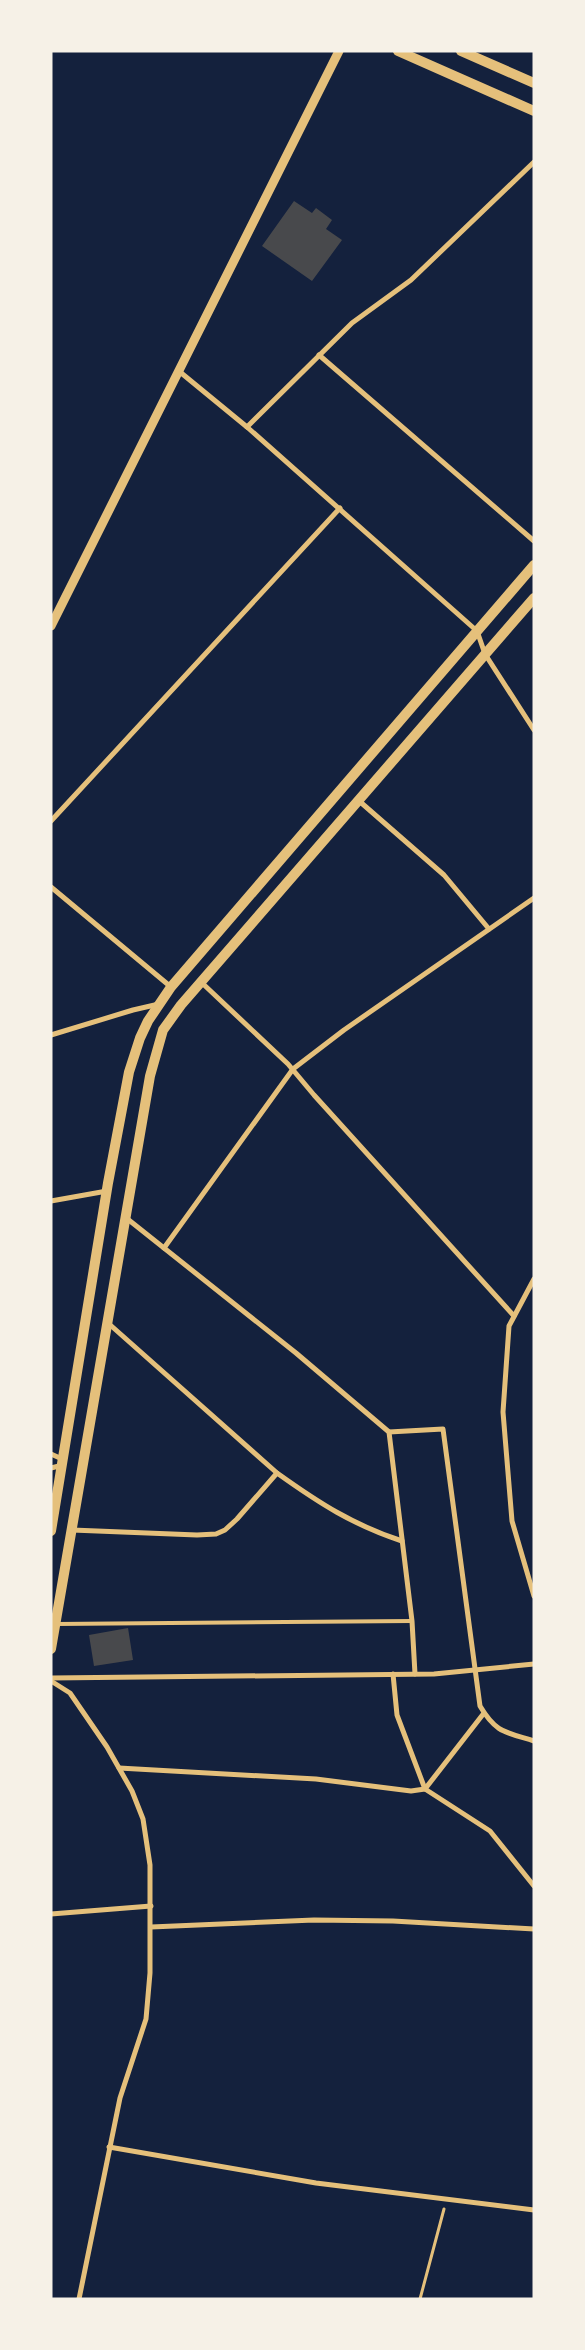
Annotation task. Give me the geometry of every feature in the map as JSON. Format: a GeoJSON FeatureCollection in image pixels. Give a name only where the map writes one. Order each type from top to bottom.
{"type":"FeatureCollection","features":[{"type":"Feature","properties":{"kind":"main road"},"geometry":{"type":"LineString","coordinates":[[398,51],[534,111]]}},
{"type":"Feature","properties":{"kind":"main road"},"geometry":{"type":"LineString","coordinates":[[461,51],[534,83]]}},
{"type":"Feature","properties":{"kind":"main road"},"geometry":{"type":"LineString","coordinates":[[51,1531],[107,1191],[129,1072],[140,1038],[171,987],[534,565]]}},
{"type":"Feature","properties":{"kind":"main road"},"geometry":{"type":"LineString","coordinates":[[51,1649],[150,1076],[157,1048],[171,1016],[534,598]]}},
{"type":"Feature","properties":{"kind":"street"},"geometry":{"type":"LineString","coordinates":[[51,626],[180,372],[339,51]]}},
{"type":"Feature","properties":{"kind":"street"},"geometry":{"type":"LineString","coordinates":[[247,427],[352,323],[411,280],[534,162]]}},
{"type":"Feature","properties":{"kind":"street"},"geometry":{"type":"LineString","coordinates":[[319,355],[534,540]]}},
{"type":"Feature","properties":{"kind":"street"},"geometry":{"type":"LineString","coordinates":[[180,372],[340,508],[477,631],[484,654],[534,730]]}},
{"type":"Feature","properties":{"kind":"street"},"geometry":{"type":"LineString","coordinates":[[51,820],[340,508]]}},
{"type":"Feature","properties":{"kind":"street"},"geometry":{"type":"LineString","coordinates":[[358,800],[444,875],[490,929]]}},
{"type":"Feature","properties":{"kind":"street"},"geometry":{"type":"LineString","coordinates":[[51,887],[171,987]]}},
{"type":"Feature","properties":{"kind":"street"},"geometry":{"type":"LineString","coordinates":[[164,1248],[293,1069],[344,1030],[534,898]]}},
{"type":"Feature","properties":{"kind":"street"},"geometry":{"type":"LineString","coordinates":[[201,982],[293,1069],[514,1316]]}},
{"type":"Feature","properties":{"kind":"street"},"geometry":{"type":"LineString","coordinates":[[51,1035],[159,1004]]}},
{"type":"Feature","properties":{"kind":"street"},"geometry":{"type":"LineString","coordinates":[[51,1201],[107,1191]]}},
{"type":"Feature","properties":{"kind":"street"},"geometry":{"type":"LineString","coordinates":[[125,1217],[296,1353],[389,1432],[412,1621],[415,1674]]}},
{"type":"Feature","properties":{"kind":"street"},"geometry":{"type":"LineString","coordinates":[[534,1279],[509,1326],[503,1412],[512,1520],[534,1596]]}},
{"type":"Feature","properties":{"kind":"street"},"geometry":{"type":"LineString","coordinates":[[108,1323],[277,1472],[322,1505],[372,1532],[402,1541]]}},
{"type":"Feature","properties":{"kind":"street"},"geometry":{"type":"LineString","coordinates":[[389,1432],[443,1429],[473,1670],[480,1706],[490,1723],[497,1728],[534,1741]]}},
{"type":"Feature","properties":{"kind":"street"},"geometry":{"type":"LineString","coordinates":[[51,1454],[63,1462],[51,1468]]}},
{"type":"Feature","properties":{"kind":"street"},"geometry":{"type":"LineString","coordinates":[[72,1530],[197,1535],[216,1534],[237,1519],[277,1472]]}},
{"type":"Feature","properties":{"kind":"street"},"geometry":{"type":"LineString","coordinates":[[51,1680],[415,1674],[534,1664]]}},
{"type":"Feature","properties":{"kind":"street"},"geometry":{"type":"LineString","coordinates":[[393,1674],[397,1715],[425,1788],[490,1831],[534,1886]]}},
{"type":"Feature","properties":{"kind":"street"},"geometry":{"type":"LineString","coordinates":[[51,1680],[70,1693],[132,1791],[143,1819],[150,1865],[150,1972],[146,2020],[120,2098],[79,2299]]}},
{"type":"Feature","properties":{"kind":"street"},"geometry":{"type":"LineString","coordinates":[[119,1768],[316,1779],[411,1791],[425,1788],[484,1713]]}},
{"type":"Feature","properties":{"kind":"street"},"geometry":{"type":"LineString","coordinates":[[51,1914],[151,1906]]}},
{"type":"Feature","properties":{"kind":"street"},"geometry":{"type":"LineString","coordinates":[[151,1927],[314,1920],[393,1921],[534,1929]]}},
{"type":"Feature","properties":{"kind":"street"},"geometry":{"type":"LineString","coordinates":[[109,2147],[316,2184],[534,2210]]}},
{"type":"Feature","properties":{"kind":"lane"},"geometry":{"type":"LineString","coordinates":[[56,1624],[412,1621]]}},
{"type":"Feature","properties":{"kind":"path"},"geometry":{"type":"LineString","coordinates":[[420,2299],[447,2199]]}},
{"type":"Feature","properties":{"kind":"building"},"geometry":{"type":"Polygon","coordinates":[[[294,201],[312,213],[316,208],[332,220],[326,229],[342,240],[312,281],[262,246],[294,201]]]}},
{"type":"Feature","properties":{"kind":"building"},"geometry":{"type":"Polygon","coordinates":[[[128,1628],[133,1660],[94,1666],[89,1635],[128,1628]]]}}]}
